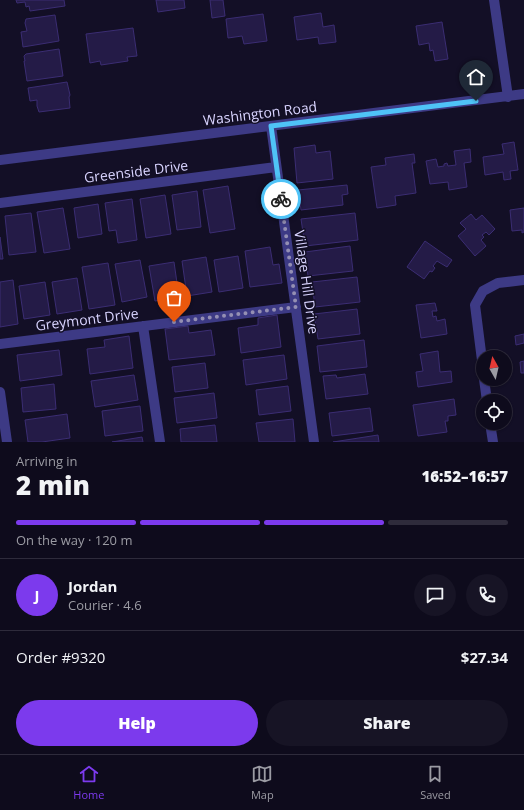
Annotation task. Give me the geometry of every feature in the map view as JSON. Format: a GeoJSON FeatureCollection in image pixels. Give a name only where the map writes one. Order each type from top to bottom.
{"type":"FeatureCollection","features":[{"type":"Feature","properties":{"kind":"street"},"geometry":{"type":"LineString","coordinates":[[494,0],[508,97]]}},
{"type":"Feature","properties":{"kind":"street","name":"Washington Road"},"geometry":{"type":"LineString","coordinates":[[0,157],[271,126],[524,94]]}},
{"type":"Feature","properties":{"kind":"street","name":"Village Hill Drive"},"geometry":{"type":"LineString","coordinates":[[271,126],[314,442]]}},
{"type":"Feature","properties":{"kind":"street","name":"Greenside Drive"},"geometry":{"type":"LineString","coordinates":[[0,203],[276,166]]}},
{"type":"Feature","properties":{"kind":"street"},"geometry":{"type":"LineString","coordinates":[[481,350],[475,305],[483,291],[498,283],[524,280]]}},
{"type":"Feature","properties":{"kind":"street","name":"Greymont Drive"},"geometry":{"type":"LineString","coordinates":[[0,344],[296,307]]}},
{"type":"Feature","properties":{"kind":"street"},"geometry":{"type":"LineString","coordinates":[[143,326],[160,442]]}},
{"type":"Feature","properties":{"kind":"street"},"geometry":{"type":"LineString","coordinates":[[0,392],[7,442]]}},
{"type":"Feature","properties":{"kind":"street"},"geometry":{"type":"LineString","coordinates":[[491,430],[493,442]]}},
{"type":"Feature","properties":{"kind":"building"},"geometry":{"type":"Polygon","coordinates":[[[16,0],[64,0],[65,6],[30,11],[29,6],[26,7],[25,2],[17,3],[16,0]]]}},
{"type":"Feature","properties":{"kind":"building"},"geometry":{"type":"Polygon","coordinates":[[[156,0],[184,0],[185,8],[158,12],[156,0]]]}},
{"type":"Feature","properties":{"kind":"building"},"geometry":{"type":"Polygon","coordinates":[[[210,0],[223,0],[225,16],[212,18],[210,0]]]}},
{"type":"Feature","properties":{"kind":"building"},"geometry":{"type":"Polygon","coordinates":[[[321,13],[323,27],[334,25],[336,42],[319,44],[318,37],[297,40],[294,17],[321,13]]]}},
{"type":"Feature","properties":{"kind":"building"},"geometry":{"type":"Polygon","coordinates":[[[263,14],[267,41],[244,44],[242,36],[228,38],[226,19],[263,14]]]}},
{"type":"Feature","properties":{"kind":"building"},"geometry":{"type":"Polygon","coordinates":[[[55,15],[59,41],[23,47],[21,32],[27,31],[25,23],[26,19],[55,15]]]}},
{"type":"Feature","properties":{"kind":"building"},"geometry":{"type":"Polygon","coordinates":[[[442,22],[448,59],[435,61],[433,50],[430,51],[429,43],[419,45],[416,26],[442,22]]]}},
{"type":"Feature","properties":{"kind":"building"},"geometry":{"type":"Polygon","coordinates":[[[133,28],[137,56],[127,57],[128,61],[101,65],[100,61],[90,63],[86,34],[133,28]]]}},
{"type":"Feature","properties":{"kind":"building"},"geometry":{"type":"Polygon","coordinates":[[[59,49],[63,76],[27,81],[24,61],[24,56],[26,54],[59,49]]]}},
{"type":"Feature","properties":{"kind":"building"},"geometry":{"type":"Polygon","coordinates":[[[67,82],[70,95],[70,108],[39,112],[37,100],[30,101],[28,88],[67,82]]]}},
{"type":"Feature","properties":{"kind":"building"},"geometry":{"type":"Polygon","coordinates":[[[514,142],[518,170],[510,171],[511,179],[504,180],[503,172],[485,175],[483,157],[504,154],[502,144],[514,142]]]}},
{"type":"Feature","properties":{"kind":"building"},"geometry":{"type":"Polygon","coordinates":[[[315,145],[316,153],[330,151],[333,179],[297,183],[294,148],[315,145]]]}},
{"type":"Feature","properties":{"kind":"building"},"geometry":{"type":"Polygon","coordinates":[[[470,149],[471,162],[464,163],[467,187],[449,190],[448,182],[430,184],[426,161],[436,159],[438,167],[444,166],[444,164],[447,163],[448,166],[456,165],[454,151],[470,149]]]}},
{"type":"Feature","properties":{"kind":"building"},"geometry":{"type":"Polygon","coordinates":[[[414,154],[415,163],[412,163],[416,193],[395,196],[396,205],[377,208],[371,167],[386,165],[385,158],[414,154]]]}},
{"type":"Feature","properties":{"kind":"building"},"geometry":{"type":"Polygon","coordinates":[[[347,185],[348,194],[342,195],[343,205],[301,210],[298,190],[347,185]]]}},
{"type":"Feature","properties":{"kind":"building"},"geometry":{"type":"Polygon","coordinates":[[[228,186],[235,229],[210,233],[203,190],[228,186]]]}},
{"type":"Feature","properties":{"kind":"building"},"geometry":{"type":"Polygon","coordinates":[[[197,191],[201,227],[177,230],[172,195],[197,191]]]}},
{"type":"Feature","properties":{"kind":"building"},"geometry":{"type":"Polygon","coordinates":[[[165,195],[171,234],[146,238],[140,199],[165,195]]]}},
{"type":"Feature","properties":{"kind":"building"},"geometry":{"type":"Polygon","coordinates":[[[132,199],[137,240],[118,243],[116,230],[109,231],[105,203],[132,199]]]}},
{"type":"Feature","properties":{"kind":"building"},"geometry":{"type":"Polygon","coordinates":[[[98,204],[102,234],[78,238],[74,208],[98,204]]]}},
{"type":"Feature","properties":{"kind":"building"},"geometry":{"type":"Polygon","coordinates":[[[63,208],[70,249],[44,253],[37,212],[63,208]]]}},
{"type":"Feature","properties":{"kind":"building"},"geometry":{"type":"Polygon","coordinates":[[[524,208],[524,232],[522,233],[522,230],[512,231],[510,210],[524,208]]]}},
{"type":"Feature","properties":{"kind":"building"},"geometry":{"type":"Polygon","coordinates":[[[31,213],[36,252],[9,255],[5,216],[31,213]]]}},
{"type":"Feature","properties":{"kind":"building"},"geometry":{"type":"Polygon","coordinates":[[[355,213],[358,240],[305,246],[301,219],[355,213]]]}},
{"type":"Feature","properties":{"kind":"building"},"geometry":{"type":"Polygon","coordinates":[[[471,214],[476,220],[482,215],[495,229],[489,235],[486,232],[482,235],[484,237],[481,240],[486,246],[475,256],[458,236],[466,229],[460,223],[471,214]]]}},
{"type":"Feature","properties":{"kind":"building"},"geometry":{"type":"Polygon","coordinates":[[[0,237],[3,259],[0,259],[0,237]]]}},
{"type":"Feature","properties":{"kind":"building"},"geometry":{"type":"Polygon","coordinates":[[[425,241],[452,260],[447,267],[437,261],[433,266],[435,268],[432,272],[430,271],[424,279],[407,267],[425,241]]]}},
{"type":"Feature","properties":{"kind":"building"},"geometry":{"type":"Polygon","coordinates":[[[350,246],[353,271],[308,276],[305,252],[350,246]]]}},
{"type":"Feature","properties":{"kind":"building"},"geometry":{"type":"Polygon","coordinates":[[[270,247],[273,265],[279,264],[282,283],[250,287],[245,251],[270,247]]]}},
{"type":"Feature","properties":{"kind":"building"},"geometry":{"type":"Polygon","coordinates":[[[238,256],[243,288],[219,292],[214,260],[238,256]]]}},
{"type":"Feature","properties":{"kind":"building"},"geometry":{"type":"Polygon","coordinates":[[[206,257],[212,292],[187,296],[182,261],[206,257]]]}},
{"type":"Feature","properties":{"kind":"building"},"geometry":{"type":"Polygon","coordinates":[[[140,260],[147,297],[122,302],[115,264],[140,260]]]}},
{"type":"Feature","properties":{"kind":"building"},"geometry":{"type":"Polygon","coordinates":[[[174,262],[179,297],[155,301],[149,266],[174,262]]]}},
{"type":"Feature","properties":{"kind":"building"},"geometry":{"type":"Polygon","coordinates":[[[108,263],[115,305],[89,309],[82,267],[108,263]]]}},
{"type":"Feature","properties":{"kind":"building"},"geometry":{"type":"Polygon","coordinates":[[[357,277],[360,302],[315,307],[312,282],[357,277]]]}},
{"type":"Feature","properties":{"kind":"building"},"geometry":{"type":"Polygon","coordinates":[[[77,278],[82,310],[57,314],[52,282],[77,278]]]}},
{"type":"Feature","properties":{"kind":"building"},"geometry":{"type":"Polygon","coordinates":[[[13,280],[18,324],[0,327],[0,282],[13,280]]]}},
{"type":"Feature","properties":{"kind":"building"},"geometry":{"type":"Polygon","coordinates":[[[45,282],[50,315],[24,319],[19,286],[45,282]]]}},
{"type":"Feature","properties":{"kind":"building"},"geometry":{"type":"Polygon","coordinates":[[[435,303],[437,311],[432,311],[433,317],[436,316],[437,321],[445,319],[447,334],[421,338],[416,305],[435,303]]]}},
{"type":"Feature","properties":{"kind":"building"},"geometry":{"type":"Polygon","coordinates":[[[357,309],[360,334],[318,339],[314,314],[357,309]]]}},
{"type":"Feature","properties":{"kind":"building"},"geometry":{"type":"Polygon","coordinates":[[[277,315],[281,347],[241,353],[238,328],[258,325],[258,318],[277,315]]]}},
{"type":"Feature","properties":{"kind":"building"},"geometry":{"type":"Polygon","coordinates":[[[188,326],[189,333],[211,330],[215,355],[169,360],[165,329],[188,326]]]}},
{"type":"Feature","properties":{"kind":"building"},"geometry":{"type":"Polygon","coordinates":[[[524,334],[524,343],[516,345],[515,336],[524,334]]]}},
{"type":"Feature","properties":{"kind":"building"},"geometry":{"type":"Polygon","coordinates":[[[129,336],[133,368],[90,374],[87,349],[105,347],[104,340],[129,336]]]}},
{"type":"Feature","properties":{"kind":"building"},"geometry":{"type":"Polygon","coordinates":[[[364,340],[367,367],[320,372],[317,346],[364,340]]]}},
{"type":"Feature","properties":{"kind":"building"},"geometry":{"type":"Polygon","coordinates":[[[59,350],[62,375],[20,381],[17,355],[59,350]]]}},
{"type":"Feature","properties":{"kind":"building"},"geometry":{"type":"Polygon","coordinates":[[[438,351],[440,372],[451,371],[452,382],[418,387],[416,372],[423,371],[420,354],[438,351]]]}},
{"type":"Feature","properties":{"kind":"building"},"geometry":{"type":"Polygon","coordinates":[[[284,355],[287,379],[246,385],[243,360],[284,355]]]}},
{"type":"Feature","properties":{"kind":"building"},"geometry":{"type":"Polygon","coordinates":[[[524,361],[524,373],[521,373],[520,362],[524,361]]]}},
{"type":"Feature","properties":{"kind":"building"},"geometry":{"type":"Polygon","coordinates":[[[205,363],[208,388],[175,392],[172,367],[205,363]]]}},
{"type":"Feature","properties":{"kind":"building"},"geometry":{"type":"Polygon","coordinates":[[[365,374],[368,394],[326,399],[323,376],[336,375],[337,378],[365,374]]]}},
{"type":"Feature","properties":{"kind":"building"},"geometry":{"type":"Polygon","coordinates":[[[134,375],[138,400],[95,407],[91,381],[134,375]]]}},
{"type":"Feature","properties":{"kind":"building"},"geometry":{"type":"Polygon","coordinates":[[[54,384],[56,409],[23,412],[21,388],[54,384]]]}},
{"type":"Feature","properties":{"kind":"building"},"geometry":{"type":"Polygon","coordinates":[[[288,386],[291,411],[259,415],[256,390],[288,386]]]}},
{"type":"Feature","properties":{"kind":"building"},"geometry":{"type":"Polygon","coordinates":[[[214,393],[217,418],[177,423],[174,398],[214,393]]]}},
{"type":"Feature","properties":{"kind":"building"},"geometry":{"type":"Polygon","coordinates":[[[454,399],[456,415],[448,416],[448,421],[445,421],[447,432],[418,436],[413,405],[454,399]]]}},
{"type":"Feature","properties":{"kind":"building"},"geometry":{"type":"Polygon","coordinates":[[[140,406],[143,431],[105,436],[102,411],[140,406]]]}},
{"type":"Feature","properties":{"kind":"building"},"geometry":{"type":"Polygon","coordinates":[[[370,408],[373,431],[332,436],[329,413],[370,408]]]}},
{"type":"Feature","properties":{"kind":"building"},"geometry":{"type":"Polygon","coordinates":[[[67,414],[70,438],[42,442],[28,442],[25,420],[67,414]]]}},
{"type":"Feature","properties":{"kind":"building"},"geometry":{"type":"Polygon","coordinates":[[[293,419],[295,442],[259,442],[256,423],[293,419]]]}},
{"type":"Feature","properties":{"kind":"building"},"geometry":{"type":"Polygon","coordinates":[[[215,425],[217,442],[181,442],[180,429],[215,425]]]}},
{"type":"Feature","properties":{"kind":"building"},"geometry":{"type":"Polygon","coordinates":[[[378,435],[379,442],[333,442],[378,435]]]}},
{"type":"Feature","properties":{"kind":"building"},"geometry":{"type":"Polygon","coordinates":[[[142,437],[143,442],[112,442],[142,437]]]}},
{"type":"Feature","properties":{"kind":"way so far"},"geometry":{"type":"LineString","coordinates":[[174,322],[296,307],[281,199]]}},
{"type":"Feature","properties":{"kind":"route"},"geometry":{"type":"LineString","coordinates":[[281,199],[271,126],[476,101]]}}]}
